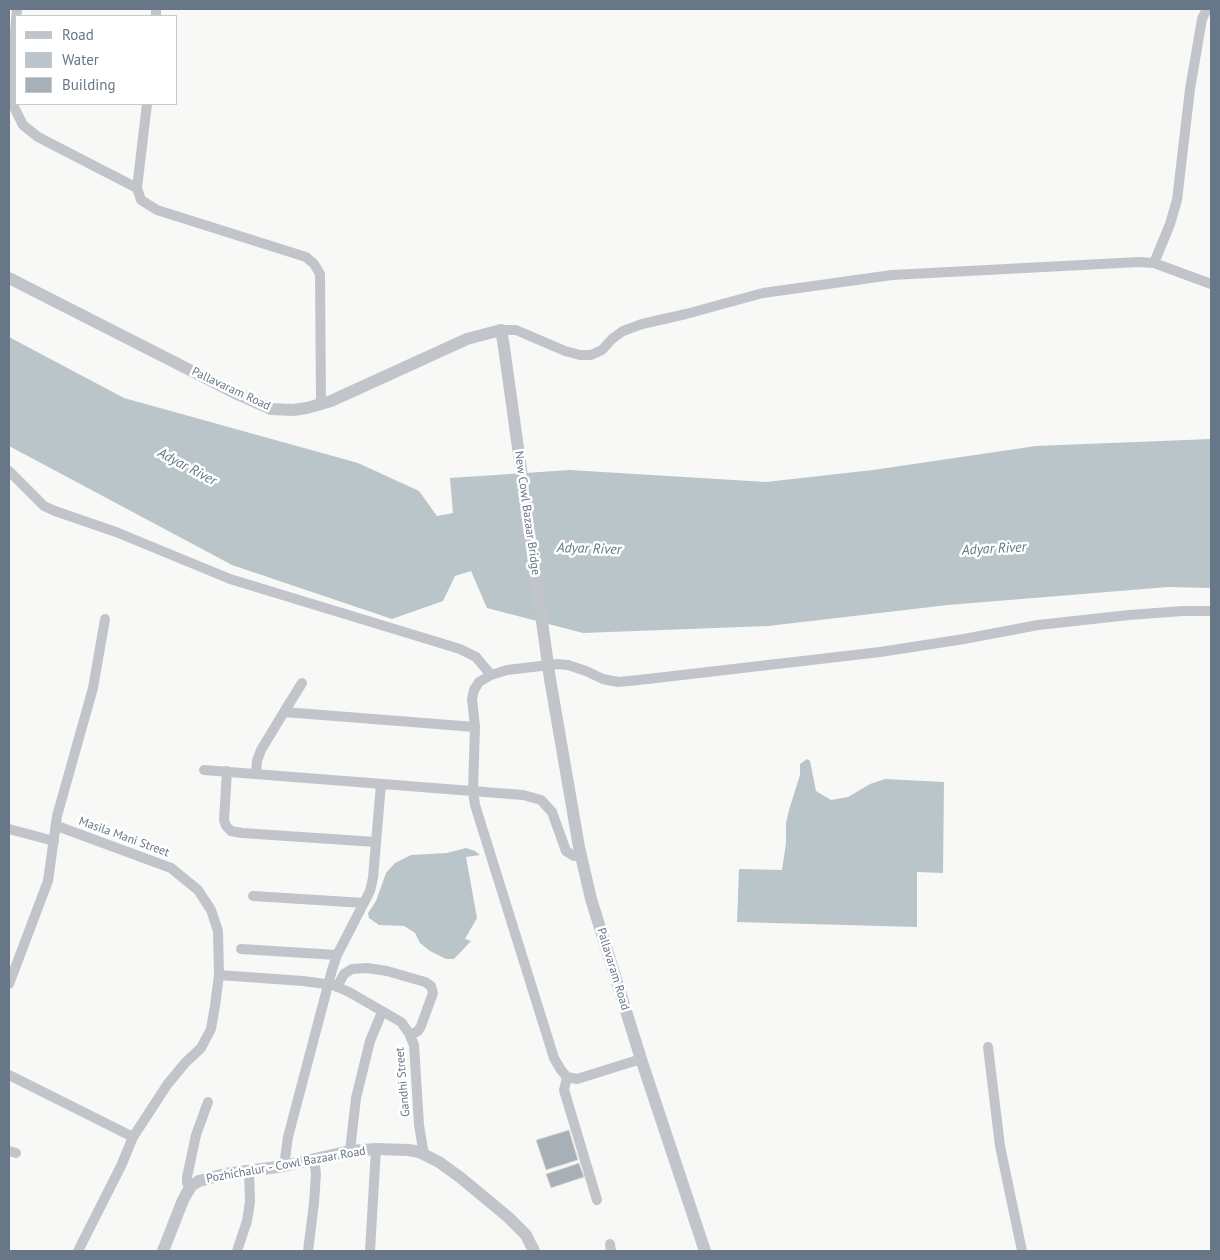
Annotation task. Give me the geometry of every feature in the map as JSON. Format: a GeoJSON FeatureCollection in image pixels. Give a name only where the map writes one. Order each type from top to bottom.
{"type":"FeatureCollection","features":[{"type":"Feature","properties":{"kind":"street"},"geometry":{"type":"LineString","coordinates":[[1154,263],[1170,224],[1177,200],[1190,89],[1202,19],[1207,9]]}},
{"type":"Feature","properties":{"kind":"street"},"geometry":{"type":"LineString","coordinates":[[15,32],[10,89],[14,107],[23,125],[38,137],[136,188]]}},
{"type":"Feature","properties":{"kind":"street"},"geometry":{"type":"LineString","coordinates":[[146,105],[136,188],[141,200],[157,210],[306,257],[314,264],[320,274],[322,292],[321,404]]}},
{"type":"Feature","properties":{"kind":"street"},"geometry":{"type":"LineString","coordinates":[[501,330],[516,330],[565,351],[580,355],[590,355],[602,350],[612,339],[623,332],[642,324],[763,293],[892,275],[1139,262],[1154,263],[1210,281]]}},
{"type":"Feature","properties":{"kind":"street","name":"Pallavaram Road"},"geometry":{"type":"LineString","coordinates":[[9,278],[225,388],[271,409],[293,410],[321,404],[390,375],[467,339],[501,330]]}},
{"type":"Feature","properties":{"kind":"street","name":"New Cowl Bazaar Bridge"},"geometry":{"type":"LineString","coordinates":[[501,330],[550,679]]}},
{"type":"Feature","properties":{"kind":"street"},"geometry":{"type":"LineString","coordinates":[[9,471],[44,506],[55,511],[116,532],[239,582],[460,649],[476,658],[491,675]]}},
{"type":"Feature","properties":{"kind":"street"},"geometry":{"type":"LineString","coordinates":[[641,1059],[577,1079],[567,1077],[560,1070],[554,1058],[480,823],[473,791],[475,727],[472,699],[474,690],[479,682],[491,675],[507,670],[558,664],[568,665],[603,679],[618,682],[871,653],[964,639],[1038,625],[1129,614],[1183,611],[1211,612]]}},
{"type":"Feature","properties":{"kind":"street"},"geometry":{"type":"LineString","coordinates":[[9,984],[48,882],[57,816],[93,688],[105,619]]}},
{"type":"Feature","properties":{"kind":"street","name":"Pallavaram Road"},"geometry":{"type":"LineString","coordinates":[[550,679],[581,855],[591,899],[641,1059],[705,1251]]}},
{"type":"Feature","properties":{"kind":"street"},"geometry":{"type":"LineString","coordinates":[[256,774],[257,761],[261,750],[302,683]]}},
{"type":"Feature","properties":{"kind":"street"},"geometry":{"type":"LineString","coordinates":[[284,712],[475,727]]}},
{"type":"Feature","properties":{"kind":"street"},"geometry":{"type":"LineString","coordinates":[[204,770],[523,795],[541,800],[552,812],[566,851],[574,856],[581,855]]}},
{"type":"Feature","properties":{"kind":"street"},"geometry":{"type":"LineString","coordinates":[[227,772],[224,820],[226,826],[231,831],[376,842]]}},
{"type":"Feature","properties":{"kind":"street"},"geometry":{"type":"LineString","coordinates":[[284,1166],[288,1136],[332,986],[337,955],[370,891],[373,878],[381,784]]}},
{"type":"Feature","properties":{"kind":"street","name":"Masila Mani Street"},"geometry":{"type":"LineString","coordinates":[[57,826],[171,868],[198,890],[211,910],[218,931],[219,975],[216,1006],[211,1029],[201,1048],[185,1063],[167,1085],[133,1136],[78,1251]]}},
{"type":"Feature","properties":{"kind":"street"},"geometry":{"type":"LineString","coordinates":[[9,829],[54,841]]}},
{"type":"Feature","properties":{"kind":"street"},"geometry":{"type":"LineString","coordinates":[[253,896],[364,903]]}},
{"type":"Feature","properties":{"kind":"street"},"geometry":{"type":"LineString","coordinates":[[241,949],[337,955]]}},
{"type":"Feature","properties":{"kind":"street"},"geometry":{"type":"LineString","coordinates":[[332,986],[352,969],[367,968],[388,971],[425,982],[431,986],[433,993],[421,1026],[418,1031],[410,1035]]}},
{"type":"Feature","properties":{"kind":"street","name":"Gandhi Street"},"geometry":{"type":"LineString","coordinates":[[219,975],[332,986],[401,1022],[414,1045],[418,1125],[424,1155]]}},
{"type":"Feature","properties":{"kind":"street"},"geometry":{"type":"LineString","coordinates":[[350,1151],[359,1083],[370,1041],[382,1012]]}},
{"type":"Feature","properties":{"kind":"street"},"geometry":{"type":"LineString","coordinates":[[988,1047],[1000,1146],[1022,1251]]}},
{"type":"Feature","properties":{"kind":"street"},"geometry":{"type":"LineString","coordinates":[[9,1075],[133,1136]]}},
{"type":"Feature","properties":{"kind":"street"},"geometry":{"type":"LineString","coordinates":[[567,1077],[564,1090],[597,1200]]}},
{"type":"Feature","properties":{"kind":"street"},"geometry":{"type":"LineString","coordinates":[[190,1188],[187,1177],[196,1135],[208,1102]]}},
{"type":"Feature","properties":{"kind":"street"},"geometry":{"type":"LineString","coordinates":[[370,1251],[376,1149]]}},
{"type":"Feature","properties":{"kind":"street","name":"Pozhichalur - Cowl Bazaar Road"},"geometry":{"type":"LineString","coordinates":[[163,1251],[183,1200],[190,1188],[199,1181],[225,1174],[284,1166],[350,1151],[376,1149],[409,1150],[438,1162],[461,1178],[508,1217],[526,1235],[534,1251]]}},
{"type":"Feature","properties":{"kind":"street"},"geometry":{"type":"LineString","coordinates":[[308,1251],[316,1174],[314,1159]]}},
{"type":"Feature","properties":{"kind":"street"},"geometry":{"type":"LineString","coordinates":[[237,1251],[247,1221],[250,1202],[249,1171]]}},
{"type":"Feature","properties":{"kind":"water","name":"Adyar River"},"geometry":{"type":"Polygon","coordinates":[[[9,337],[124,398],[358,463],[419,491],[437,516],[453,513],[450,478],[570,470],[766,482],[873,470],[1036,446],[1211,439],[1211,588],[1168,587],[948,605],[768,626],[583,633],[487,608],[471,571],[455,576],[443,601],[392,619],[232,565],[9,446],[9,337]]]}},
{"type":"Feature","properties":{"kind":"water"},"geometry":{"type":"Polygon","coordinates":[[[807,759],[810,761],[816,791],[831,800],[848,797],[870,784],[885,779],[944,782],[943,873],[917,872],[917,927],[737,922],[739,869],[782,870],[786,843],[786,823],[800,775],[800,764],[807,759]]]}},
{"type":"Feature","properties":{"kind":"water"},"geometry":{"type":"Polygon","coordinates":[[[466,848],[480,855],[466,857],[477,918],[465,939],[471,941],[454,959],[446,959],[430,951],[420,943],[415,933],[404,926],[379,925],[369,918],[368,913],[376,901],[386,873],[395,863],[411,855],[447,853],[466,848]]]}},
{"type":"Feature","properties":{"kind":"building"},"geometry":{"type":"Polygon","coordinates":[[[569,1130],[578,1160],[546,1170],[536,1140],[569,1130]]]}},
{"type":"Feature","properties":{"kind":"building"},"geometry":{"type":"Polygon","coordinates":[[[579,1163],[584,1177],[551,1188],[546,1174],[579,1163]]]}}]}
